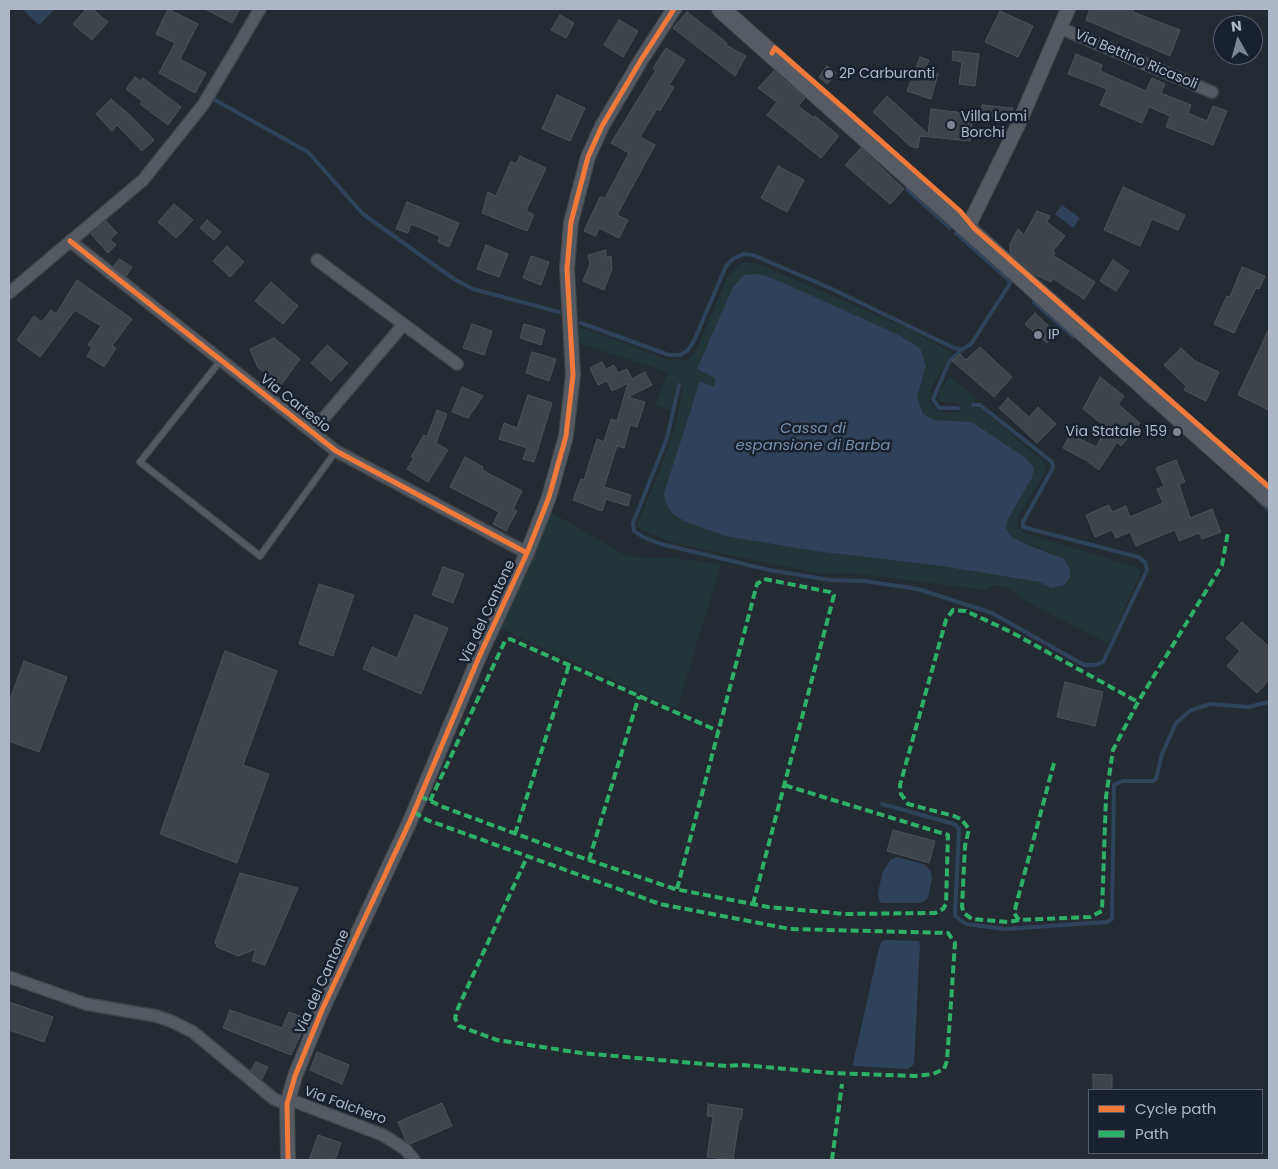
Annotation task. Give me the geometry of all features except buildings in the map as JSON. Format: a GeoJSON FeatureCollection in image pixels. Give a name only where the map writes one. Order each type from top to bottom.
{"type":"FeatureCollection","features":[{"type":"Feature","properties":{"kind":"main road"},"geometry":{"type":"LineString","coordinates":[[721,9],[964,228],[1269,498]]}},
{"type":"Feature","properties":{"kind":"street"},"geometry":{"type":"LineString","coordinates":[[9,294],[143,180],[204,105],[260,9]]}},
{"type":"Feature","properties":{"kind":"street","name":"Via del Cantone"},"geometry":{"type":"LineString","coordinates":[[288,1160],[287,1104],[295,1076],[322,1010],[410,821],[479,657],[527,553],[549,497],[566,436],[574,374],[567,269],[571,222],[586,166],[614,105],[674,9]]}},
{"type":"Feature","properties":{"kind":"street","name":"Via Bettino Ricasoli"},"geometry":{"type":"LineString","coordinates":[[964,228],[970,224],[1019,123],[1068,9]]}},
{"type":"Feature","properties":{"kind":"street","name":"Via Bettino Ricasoli"},"geometry":{"type":"LineString","coordinates":[[1060,28],[1212,92]]}},
{"type":"Feature","properties":{"kind":"street","name":"Via Cartesio"},"geometry":{"type":"LineString","coordinates":[[70,241],[336,450],[527,553]]}},
{"type":"Feature","properties":{"kind":"street"},"geometry":{"type":"LineString","coordinates":[[317,260],[457,364]]}},
{"type":"Feature","properties":{"kind":"street"},"geometry":{"type":"LineString","coordinates":[[312,432],[403,325]]}},
{"type":"Feature","properties":{"kind":"street"},"geometry":{"type":"LineString","coordinates":[[9,977],[86,1004],[156,1016],[171,1021],[193,1032],[274,1099],[287,1104]]}},
{"type":"Feature","properties":{"kind":"street","name":"Via Falchero"},"geometry":{"type":"LineString","coordinates":[[287,1104],[296,1102],[383,1135],[405,1149],[414,1160]]}},
{"type":"Feature","properties":{"kind":"lane"},"geometry":{"type":"LineString","coordinates":[[221,360],[140,462],[260,556],[336,450]]}},
{"type":"Feature","properties":{"kind":"green space"},"geometry":{"type":"Polygon","coordinates":[[[744,262],[759,264],[909,329],[952,352],[930,390],[930,402],[934,409],[945,413],[960,411],[960,405],[938,401],[940,389],[950,377],[975,397],[975,408],[980,408],[1044,462],[1046,471],[1017,518],[1017,524],[1020,529],[1027,534],[1138,568],[1141,571],[1109,644],[1023,600],[1012,590],[1003,586],[994,585],[988,589],[978,589],[858,574],[816,573],[677,544],[641,530],[637,525],[661,467],[678,416],[683,387],[676,385],[671,411],[655,405],[668,372],[575,342],[578,326],[667,359],[688,360],[697,349],[727,278],[737,266],[744,262]],[[764,275],[697,369],[715,378],[714,387],[700,381],[684,521],[725,536],[815,551],[941,566],[1039,582],[1052,588],[1051,552],[1021,542],[1011,536],[1006,529],[1008,519],[1032,478],[1034,468],[1026,458],[972,422],[935,420],[923,414],[917,397],[926,366],[897,334],[764,275]]]}},
{"type":"Feature","properties":{"kind":"green space"},"geometry":{"type":"Polygon","coordinates":[[[549,511],[625,555],[644,558],[674,558],[721,564],[677,709],[501,627],[549,511]]]}},
{"type":"Feature","properties":{"kind":"water"},"geometry":{"type":"Polygon","coordinates":[[[26,9],[55,9],[39,25],[24,11],[26,9]]]}},
{"type":"Feature","properties":{"kind":"water"},"geometry":{"type":"Polygon","coordinates":[[[1062,205],[1080,218],[1073,228],[1055,214],[1062,205]]]}},
{"type":"Feature","properties":{"kind":"water","name":"Cassa di espansione di Barba"},"geometry":{"type":"Polygon","coordinates":[[[744,275],[764,275],[788,285],[897,334],[920,348],[926,366],[917,397],[923,414],[935,420],[972,422],[1026,458],[1034,468],[1032,478],[1008,519],[1006,529],[1011,536],[1021,542],[1064,559],[1070,570],[1070,578],[1064,585],[1052,588],[1039,582],[941,566],[815,551],[725,536],[684,521],[672,513],[665,502],[664,493],[700,381],[714,387],[715,378],[697,369],[733,287],[744,275]]]}},
{"type":"Feature","properties":{"kind":"water"},"geometry":{"type":"Polygon","coordinates":[[[897,857],[924,864],[930,870],[932,878],[928,898],[922,903],[882,903],[879,901],[878,893],[882,874],[890,860],[897,857]]]}},
{"type":"Feature","properties":{"kind":"water"},"geometry":{"type":"Polygon","coordinates":[[[882,941],[919,941],[920,945],[914,1064],[908,1069],[854,1066],[853,1063],[879,948],[882,941]]]}},
{"type":"Feature","properties":{"kind":"waterway"},"geometry":{"type":"LineString","coordinates":[[215,100],[308,152],[363,214],[454,279],[473,289],[559,312]]}},
{"type":"Feature","properties":{"kind":"waterway"},"geometry":{"type":"LineString","coordinates":[[907,189],[950,228]]}},
{"type":"Feature","properties":{"kind":"waterway"},"geometry":{"type":"LineString","coordinates":[[581,323],[669,355],[680,355],[687,351],[694,341],[726,266],[733,259],[743,254],[753,255],[830,288],[954,348],[963,349],[971,344],[1011,282],[956,233]]}},
{"type":"Feature","properties":{"kind":"waterway"},"geometry":{"type":"LineString","coordinates":[[1034,302],[1074,337]]}},
{"type":"Feature","properties":{"kind":"waterway"},"geometry":{"type":"LineString","coordinates":[[958,408],[939,408],[933,399],[950,360],[963,349]]}},
{"type":"Feature","properties":{"kind":"waterway"},"geometry":{"type":"LineString","coordinates":[[679,385],[667,438],[633,523],[634,531],[643,537],[661,544],[769,570],[830,580],[864,581],[918,589],[992,613],[1084,665],[1095,665],[1103,662],[1147,570],[1145,562],[1138,557],[1023,527],[1023,522],[1053,468],[1052,462],[980,405],[973,405]]}},
{"type":"Feature","properties":{"kind":"waterway"},"geometry":{"type":"LineString","coordinates":[[1143,397],[1152,405]]}},
{"type":"Feature","properties":{"kind":"waterway"},"geometry":{"type":"LineString","coordinates":[[1258,500],[1269,510]]}},
{"type":"Feature","properties":{"kind":"waterway"},"geometry":{"type":"LineString","coordinates":[[882,804],[954,824],[959,829],[955,916],[966,924],[1005,929],[1107,922],[1112,919],[1114,785],[1122,781],[1153,781],[1156,779],[1162,754],[1176,723],[1191,710],[1211,704],[1248,707],[1269,702]]}},
{"type":"Feature","properties":{"kind":"marked path"},"geometry":{"type":"LineString","coordinates":[[1054,763],[1014,913],[1019,920],[1090,917],[1102,911],[1106,797],[1113,750],[1138,702],[1222,565],[1228,532]]}},
{"type":"Feature","properties":{"kind":"marked path"},"geometry":{"type":"LineString","coordinates":[[677,889],[757,584],[764,579],[830,592],[834,595],[753,904]]}},
{"type":"Feature","properties":{"kind":"marked path"},"geometry":{"type":"LineString","coordinates":[[1019,920],[1008,922],[972,919],[964,913],[962,907],[965,846],[969,829],[961,819],[954,816],[908,804],[901,794],[900,785],[946,620],[953,610],[966,611],[1011,632],[1138,702]]}},
{"type":"Feature","properties":{"kind":"marked path"},"geometry":{"type":"LineString","coordinates":[[430,801],[505,641],[510,639],[718,731]]}},
{"type":"Feature","properties":{"kind":"marked path"},"geometry":{"type":"LineString","coordinates":[[515,834],[569,665]]}},
{"type":"Feature","properties":{"kind":"marked path"},"geometry":{"type":"LineString","coordinates":[[589,860],[639,696]]}},
{"type":"Feature","properties":{"kind":"marked path"},"geometry":{"type":"LineString","coordinates":[[420,796],[443,807],[571,854],[675,889],[768,907],[845,914],[935,913],[943,909],[946,904],[948,835],[784,785]]}},
{"type":"Feature","properties":{"kind":"marked path"},"geometry":{"type":"LineString","coordinates":[[414,812],[427,820],[660,904],[790,929],[948,933],[955,943],[947,1061],[944,1069],[933,1074],[915,1076],[832,1073],[742,1065],[727,1066],[581,1053],[497,1040],[459,1026],[455,1018],[458,1008],[527,857]]}},
{"type":"Feature","properties":{"kind":"marked path"},"geometry":{"type":"LineString","coordinates":[[832,1160],[842,1084]]}},
{"type":"Feature","properties":{"kind":"cycle path"},"geometry":{"type":"LineString","coordinates":[[288,1160],[287,1104],[295,1076],[322,1010],[410,821],[479,657],[527,553],[549,497],[566,436],[573,375],[567,269],[571,222],[588,157],[602,126],[674,9]]}},
{"type":"Feature","properties":{"kind":"cycle path"},"geometry":{"type":"LineString","coordinates":[[772,53],[775,48],[960,211],[974,228],[1269,487]]}},
{"type":"Feature","properties":{"kind":"cycle path"},"geometry":{"type":"LineString","coordinates":[[70,241],[336,451],[527,553]]}},
{"type":"Feature","properties":{"kind":"place","name":"2P Carburanti"},"geometry":{"type":"Point","coordinates":[829,74]}},
{"type":"Feature","properties":{"kind":"place","name":"Villa Lomi Borchi"},"geometry":{"type":"Point","coordinates":[951,125]}},
{"type":"Feature","properties":{"kind":"place","name":"IP"},"geometry":{"type":"Point","coordinates":[1038,335]}},
{"type":"Feature","properties":{"kind":"place","name":"Via Statale 159"},"geometry":{"type":"Point","coordinates":[1177,432]}}]}
